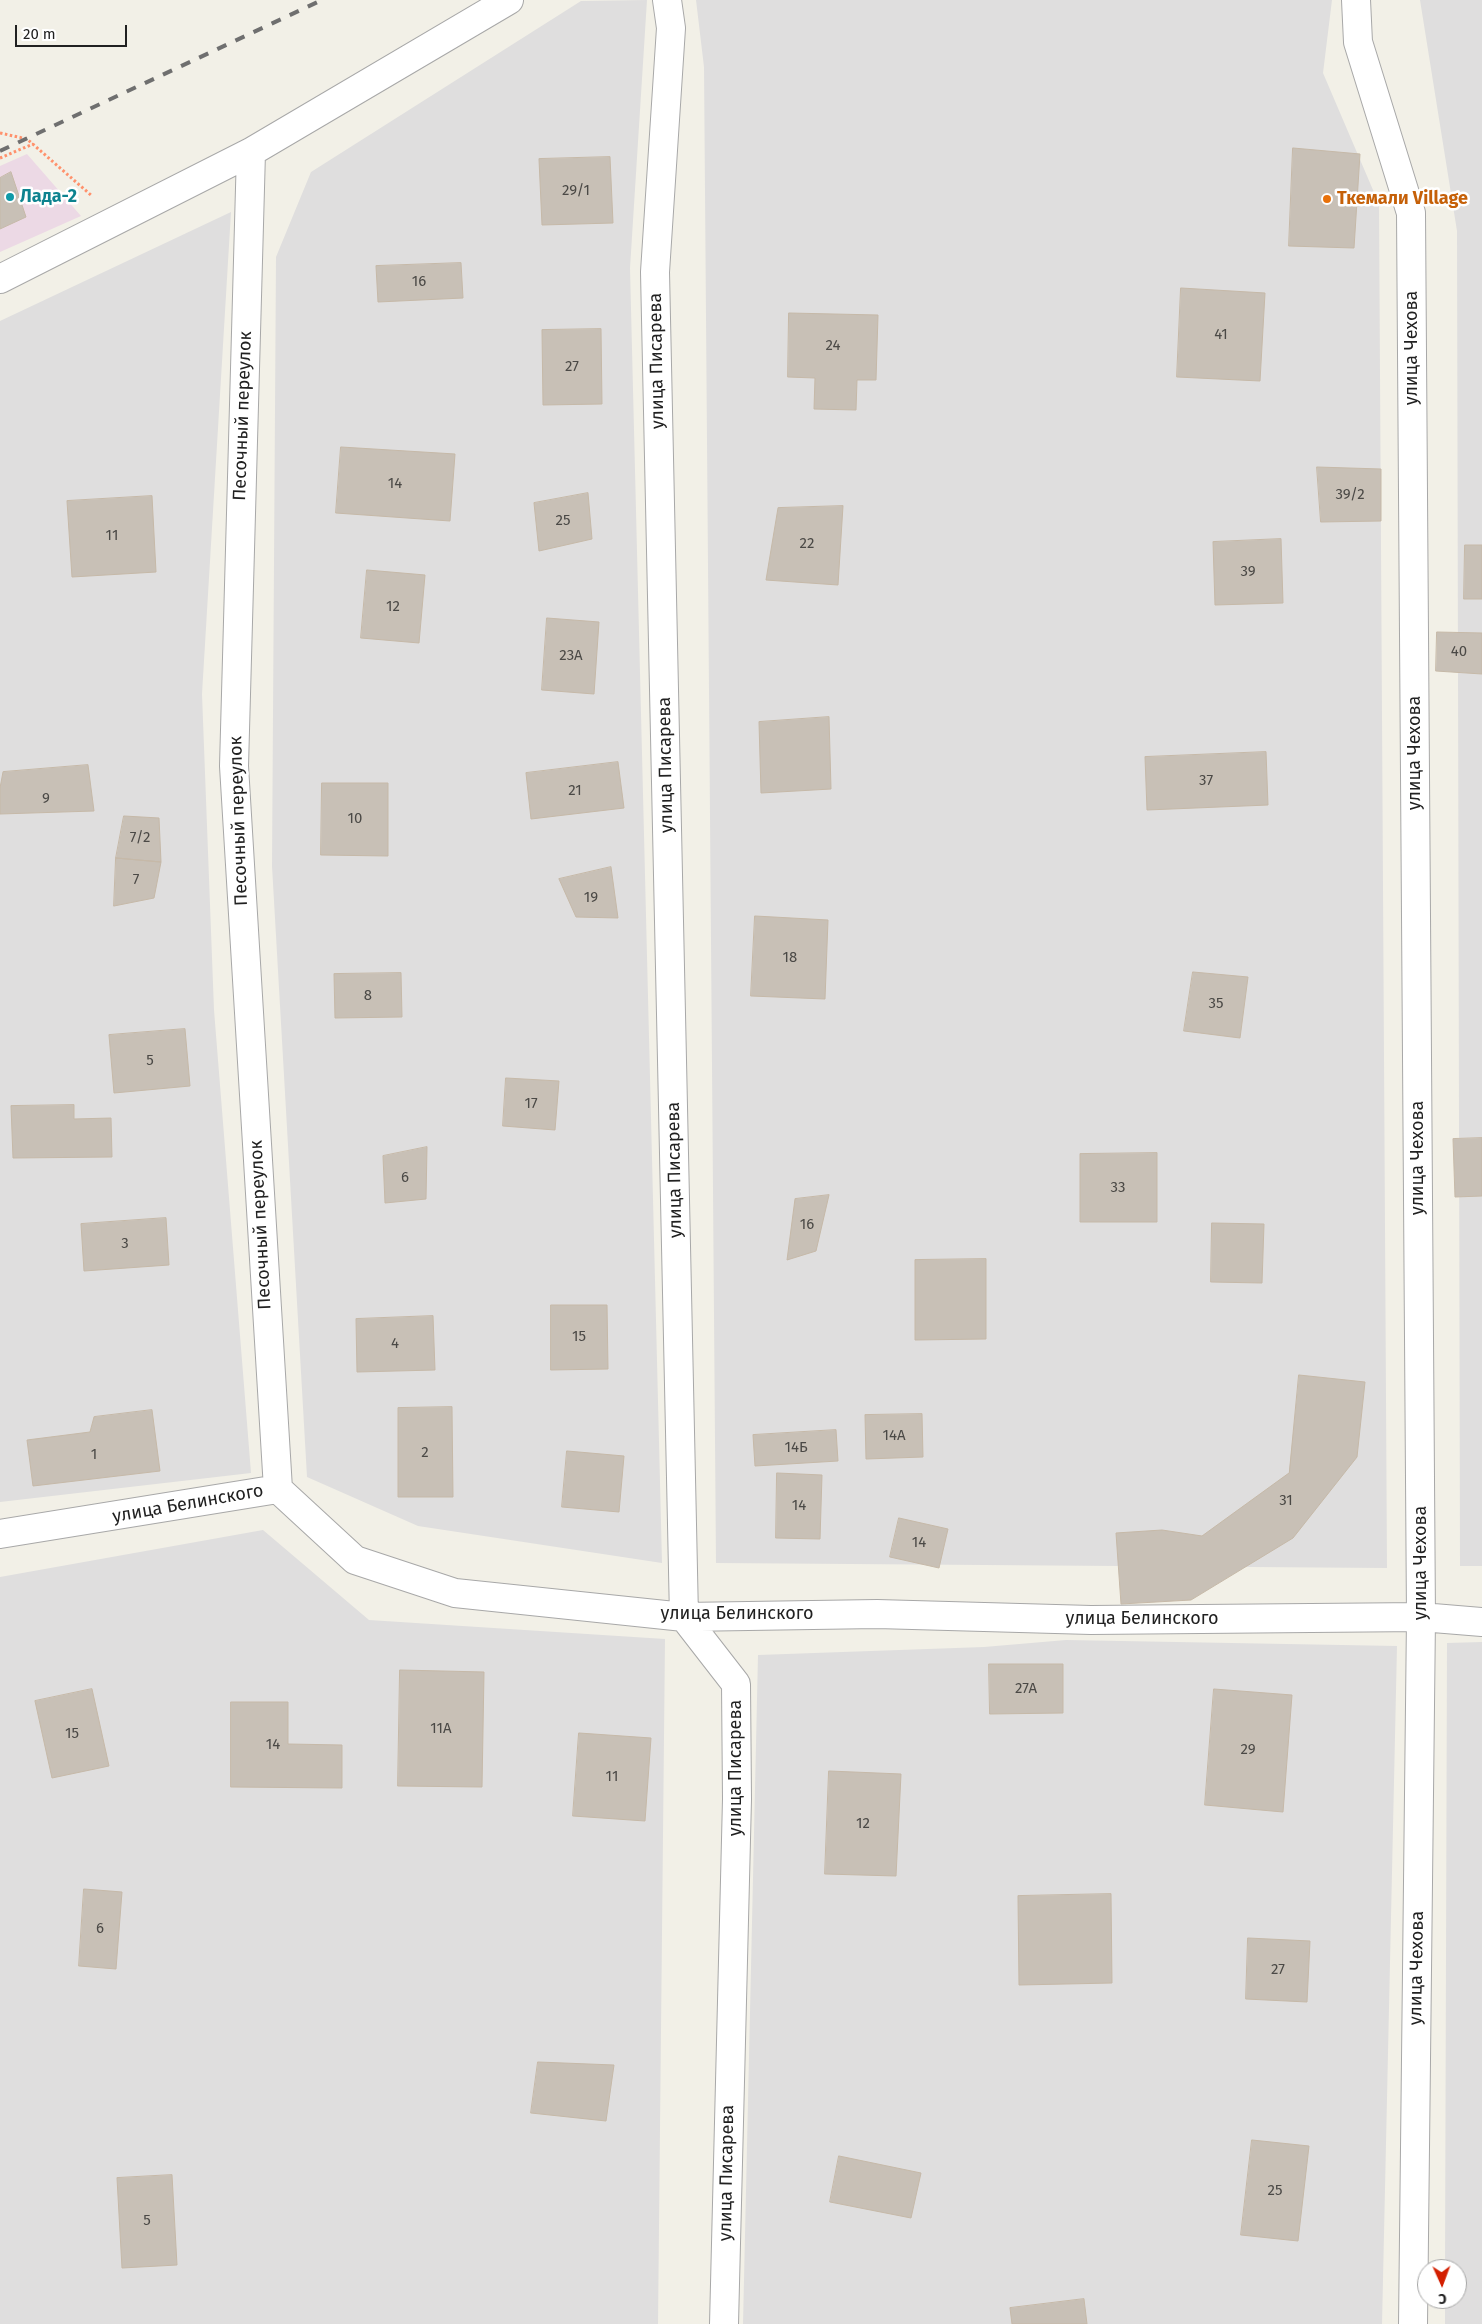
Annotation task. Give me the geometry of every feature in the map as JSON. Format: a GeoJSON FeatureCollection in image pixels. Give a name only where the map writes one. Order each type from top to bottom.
{"type":"FeatureCollection","features":[{"type":"Feature","properties":{"kind":"street"},"geometry":{"type":"LineString","coordinates":[[0,279],[251,152],[508,0]]}},
{"type":"Feature","properties":{"kind":"street","name":"улица Писарева"},"geometry":{"type":"LineString","coordinates":[[667,0],[671,28],[655,272],[684,1617],[736,1684],[737,1799],[724,2324]]}},
{"type":"Feature","properties":{"kind":"street","name":"улица Чехова"},"geometry":{"type":"LineString","coordinates":[[1356,0],[1358,42],[1410,213],[1421,1617],[1413,2324]]}},
{"type":"Feature","properties":{"kind":"street","name":"Песочный переулок"},"geometry":{"type":"LineString","coordinates":[[251,152],[234,766],[278,1489]]}},
{"type":"Feature","properties":{"kind":"street","name":"улица Белинского"},"geometry":{"type":"LineString","coordinates":[[0,1534],[278,1489],[355,1560],[455,1593],[684,1617],[877,1614],[1091,1620],[1421,1617],[1482,1622]]}},
{"type":"Feature","properties":{"kind":"path"},"geometry":{"type":"LineString","coordinates":[[0,133],[27,139],[117,220]]}},
{"type":"Feature","properties":{"kind":"path"},"geometry":{"type":"LineString","coordinates":[[0,158],[33,144]]}},
{"type":"Feature","properties":{"kind":"shaded area"},"geometry":{"type":"Polygon","coordinates":[[[647,0],[630,268],[662,1563],[418,1526],[307,1477],[272,866],[276,257],[311,172],[581,1],[647,0]]]}},
{"type":"Feature","properties":{"kind":"shaded area"},"geometry":{"type":"Polygon","coordinates":[[[696,0],[1332,0],[1323,73],[1379,204],[1387,1568],[716,1563],[704,67],[696,0]]]}},
{"type":"Feature","properties":{"kind":"shaded area"},"geometry":{"type":"Polygon","coordinates":[[[1420,0],[1482,0],[1482,1566],[1460,1566],[1457,231],[1420,0]]]}},
{"type":"Feature","properties":{"kind":"shaded area"},"geometry":{"type":"Polygon","coordinates":[[[27,154],[81,216],[0,252],[0,166],[27,154]]]}},
{"type":"Feature","properties":{"kind":"shaded area"},"geometry":{"type":"Polygon","coordinates":[[[231,212],[202,694],[214,1010],[251,1473],[0,1502],[0,321],[231,212]]]}},
{"type":"Feature","properties":{"kind":"shaded area"},"geometry":{"type":"Polygon","coordinates":[[[263,1530],[369,1620],[665,1639],[658,2324],[0,2324],[0,1577],[263,1530]]]}},
{"type":"Feature","properties":{"kind":"shaded area"},"geometry":{"type":"Polygon","coordinates":[[[1066,1640],[1397,1646],[1382,2324],[743,2324],[758,1655],[984,1647],[1066,1640]]]}},
{"type":"Feature","properties":{"kind":"shaded area"},"geometry":{"type":"Polygon","coordinates":[[[1482,1642],[1482,2324],[1445,2324],[1445,2309],[1467,2309],[1467,2259],[1445,2259],[1447,1643],[1482,1642]]]}},
{"type":"Feature","properties":{"kind":"building"},"geometry":{"type":"Polygon","coordinates":[[[1293,148],[1360,154],[1354,248],[1289,246],[1293,148]]]}},
{"type":"Feature","properties":{"kind":"building"},"geometry":{"type":"Polygon","coordinates":[[[610,157],[613,223],[542,225],[539,159],[610,157]]]}},
{"type":"Feature","properties":{"kind":"building","name":"Лада-2"},"geometry":{"type":"Polygon","coordinates":[[[11,172],[26,217],[0,229],[0,178],[11,172]]]}},
{"type":"Feature","properties":{"kind":"building"},"geometry":{"type":"Polygon","coordinates":[[[461,263],[463,298],[378,302],[376,266],[461,263]]]}},
{"type":"Feature","properties":{"kind":"building"},"geometry":{"type":"Polygon","coordinates":[[[1181,288],[1265,293],[1260,381],[1177,377],[1181,288]]]}},
{"type":"Feature","properties":{"kind":"building"},"geometry":{"type":"Polygon","coordinates":[[[789,313],[878,315],[876,380],[857,380],[856,410],[814,409],[815,378],[788,377],[789,313]]]}},
{"type":"Feature","properties":{"kind":"building"},"geometry":{"type":"Polygon","coordinates":[[[601,329],[602,404],[543,405],[542,330],[601,329]]]}},
{"type":"Feature","properties":{"kind":"building"},"geometry":{"type":"Polygon","coordinates":[[[341,447],[455,454],[450,521],[336,513],[341,447]]]}},
{"type":"Feature","properties":{"kind":"building"},"geometry":{"type":"Polygon","coordinates":[[[1317,467],[1381,469],[1381,521],[1321,522],[1317,467]]]}},
{"type":"Feature","properties":{"kind":"building"},"geometry":{"type":"Polygon","coordinates":[[[588,493],[592,539],[539,551],[534,503],[588,493]]]}},
{"type":"Feature","properties":{"kind":"building"},"geometry":{"type":"Polygon","coordinates":[[[152,496],[156,572],[72,577],[67,501],[152,496]]]}},
{"type":"Feature","properties":{"kind":"building"},"geometry":{"type":"Polygon","coordinates":[[[843,506],[838,585],[766,580],[778,508],[843,506]]]}},
{"type":"Feature","properties":{"kind":"building"},"geometry":{"type":"Polygon","coordinates":[[[1281,539],[1283,603],[1215,605],[1213,542],[1281,539]]]}},
{"type":"Feature","properties":{"kind":"building"},"geometry":{"type":"Polygon","coordinates":[[[1465,545],[1482,545],[1482,599],[1464,599],[1465,545]]]}},
{"type":"Feature","properties":{"kind":"building"},"geometry":{"type":"Polygon","coordinates":[[[367,570],[425,575],[419,643],[361,638],[367,570]]]}},
{"type":"Feature","properties":{"kind":"building"},"geometry":{"type":"Polygon","coordinates":[[[547,618],[599,622],[594,694],[542,690],[547,618]]]}},
{"type":"Feature","properties":{"kind":"building"},"geometry":{"type":"Polygon","coordinates":[[[1437,632],[1482,633],[1482,674],[1436,671],[1437,632]]]}},
{"type":"Feature","properties":{"kind":"building"},"geometry":{"type":"Polygon","coordinates":[[[829,717],[831,789],[761,793],[759,722],[829,717]]]}},
{"type":"Feature","properties":{"kind":"building"},"geometry":{"type":"Polygon","coordinates":[[[1266,752],[1268,805],[1147,810],[1145,757],[1266,752]]]}},
{"type":"Feature","properties":{"kind":"building"},"geometry":{"type":"Polygon","coordinates":[[[618,762],[624,808],[531,819],[526,773],[618,762]]]}},
{"type":"Feature","properties":{"kind":"building"},"geometry":{"type":"Polygon","coordinates":[[[88,765],[94,811],[0,814],[0,788],[3,772],[88,765]]]}},
{"type":"Feature","properties":{"kind":"building"},"geometry":{"type":"Polygon","coordinates":[[[322,783],[388,783],[388,856],[321,855],[322,783]]]}},
{"type":"Feature","properties":{"kind":"building"},"geometry":{"type":"Polygon","coordinates":[[[124,816],[159,818],[161,862],[116,858],[124,816]]]}},
{"type":"Feature","properties":{"kind":"building"},"geometry":{"type":"Polygon","coordinates":[[[116,858],[161,862],[154,898],[114,906],[116,858]]]}},
{"type":"Feature","properties":{"kind":"building"},"geometry":{"type":"Polygon","coordinates":[[[611,867],[618,918],[576,917],[559,879],[611,867]]]}},
{"type":"Feature","properties":{"kind":"building"},"geometry":{"type":"Polygon","coordinates":[[[755,916],[828,920],[825,999],[751,996],[755,916]]]}},
{"type":"Feature","properties":{"kind":"building"},"geometry":{"type":"Polygon","coordinates":[[[1193,972],[1248,977],[1240,1038],[1184,1031],[1193,972]]]}},
{"type":"Feature","properties":{"kind":"building"},"geometry":{"type":"Polygon","coordinates":[[[401,973],[402,1017],[335,1018],[334,974],[401,973]]]}},
{"type":"Feature","properties":{"kind":"building"},"geometry":{"type":"Polygon","coordinates":[[[185,1029],[190,1086],[114,1093],[109,1035],[185,1029]]]}},
{"type":"Feature","properties":{"kind":"building"},"geometry":{"type":"Polygon","coordinates":[[[506,1078],[559,1081],[555,1130],[503,1126],[506,1078]]]}},
{"type":"Feature","properties":{"kind":"building"},"geometry":{"type":"Polygon","coordinates":[[[74,1105],[74,1119],[111,1118],[112,1157],[13,1158],[11,1106],[74,1105]]]}},
{"type":"Feature","properties":{"kind":"building"},"geometry":{"type":"Polygon","coordinates":[[[1482,1138],[1482,1196],[1455,1197],[1453,1139],[1482,1138]]]}},
{"type":"Feature","properties":{"kind":"building"},"geometry":{"type":"Polygon","coordinates":[[[427,1147],[426,1199],[385,1203],[383,1156],[427,1147]]]}},
{"type":"Feature","properties":{"kind":"building"},"geometry":{"type":"Polygon","coordinates":[[[1157,1153],[1157,1222],[1080,1222],[1080,1154],[1157,1153]]]}},
{"type":"Feature","properties":{"kind":"building"},"geometry":{"type":"Polygon","coordinates":[[[829,1195],[816,1251],[787,1260],[795,1199],[829,1195]]]}},
{"type":"Feature","properties":{"kind":"building"},"geometry":{"type":"Polygon","coordinates":[[[166,1218],[169,1265],[84,1271],[81,1224],[166,1218]]]}},
{"type":"Feature","properties":{"kind":"building"},"geometry":{"type":"Polygon","coordinates":[[[1212,1223],[1264,1224],[1262,1283],[1211,1282],[1212,1223]]]}},
{"type":"Feature","properties":{"kind":"building"},"geometry":{"type":"Polygon","coordinates":[[[986,1259],[986,1339],[915,1340],[915,1260],[986,1259]]]}},
{"type":"Feature","properties":{"kind":"building"},"geometry":{"type":"Polygon","coordinates":[[[551,1305],[607,1305],[608,1369],[551,1370],[551,1305]]]}},
{"type":"Feature","properties":{"kind":"building"},"geometry":{"type":"Polygon","coordinates":[[[433,1316],[435,1370],[357,1372],[356,1319],[433,1316]]]}},
{"type":"Feature","properties":{"kind":"building"},"geometry":{"type":"Polygon","coordinates":[[[1299,1375],[1365,1382],[1357,1457],[1293,1538],[1191,1600],[1121,1604],[1116,1533],[1162,1530],[1202,1536],[1289,1473],[1299,1375]]]}},
{"type":"Feature","properties":{"kind":"building"},"geometry":{"type":"Polygon","coordinates":[[[452,1407],[453,1497],[398,1497],[398,1408],[452,1407]]]}},
{"type":"Feature","properties":{"kind":"building"},"geometry":{"type":"Polygon","coordinates":[[[152,1410],[160,1471],[33,1486],[27,1440],[90,1432],[94,1417],[152,1410]]]}},
{"type":"Feature","properties":{"kind":"building"},"geometry":{"type":"Polygon","coordinates":[[[922,1414],[923,1457],[866,1459],[865,1415],[922,1414]]]}},
{"type":"Feature","properties":{"kind":"building"},"geometry":{"type":"Polygon","coordinates":[[[836,1430],[838,1461],[755,1466],[753,1435],[836,1430]]]}},
{"type":"Feature","properties":{"kind":"building"},"geometry":{"type":"Polygon","coordinates":[[[567,1451],[624,1456],[619,1512],[562,1507],[567,1451]]]}},
{"type":"Feature","properties":{"kind":"building"},"geometry":{"type":"Polygon","coordinates":[[[777,1473],[822,1475],[820,1539],[776,1538],[777,1473]]]}},
{"type":"Feature","properties":{"kind":"building"},"geometry":{"type":"Polygon","coordinates":[[[899,1518],[948,1529],[939,1568],[890,1557],[899,1518]]]}},
{"type":"Feature","properties":{"kind":"building"},"geometry":{"type":"Polygon","coordinates":[[[989,1664],[1063,1664],[1063,1713],[990,1714],[989,1664]]]}},
{"type":"Feature","properties":{"kind":"building"},"geometry":{"type":"Polygon","coordinates":[[[400,1670],[484,1672],[482,1787],[398,1786],[400,1670]]]}},
{"type":"Feature","properties":{"kind":"building"},"geometry":{"type":"Polygon","coordinates":[[[92,1689],[109,1766],[52,1778],[35,1701],[92,1689]]]}},
{"type":"Feature","properties":{"kind":"building"},"geometry":{"type":"Polygon","coordinates":[[[1214,1689],[1292,1695],[1283,1812],[1205,1805],[1214,1689]]]}},
{"type":"Feature","properties":{"kind":"building"},"geometry":{"type":"Polygon","coordinates":[[[231,1702],[288,1702],[288,1744],[342,1745],[342,1788],[231,1787],[231,1702]]]}},
{"type":"Feature","properties":{"kind":"building"},"geometry":{"type":"Polygon","coordinates":[[[579,1733],[651,1738],[645,1821],[573,1816],[579,1733]]]}},
{"type":"Feature","properties":{"kind":"building"},"geometry":{"type":"Polygon","coordinates":[[[829,1771],[901,1774],[896,1876],[825,1874],[829,1771]]]}},
{"type":"Feature","properties":{"kind":"building"},"geometry":{"type":"Polygon","coordinates":[[[84,1889],[122,1892],[116,1969],[79,1966],[84,1889]]]}},
{"type":"Feature","properties":{"kind":"building"},"geometry":{"type":"Polygon","coordinates":[[[1111,1894],[1112,1983],[1019,1985],[1018,1896],[1111,1894]]]}},
{"type":"Feature","properties":{"kind":"building"},"geometry":{"type":"Polygon","coordinates":[[[1248,1938],[1310,1941],[1307,2002],[1246,1999],[1248,1938]]]}},
{"type":"Feature","properties":{"kind":"building"},"geometry":{"type":"Polygon","coordinates":[[[538,2062],[614,2065],[606,2121],[531,2113],[538,2062]]]}},
{"type":"Feature","properties":{"kind":"building"},"geometry":{"type":"Polygon","coordinates":[[[1252,2140],[1309,2146],[1298,2241],[1241,2235],[1252,2140]]]}},
{"type":"Feature","properties":{"kind":"building"},"geometry":{"type":"Polygon","coordinates":[[[839,2156],[921,2173],[911,2218],[830,2202],[839,2156]]]}},
{"type":"Feature","properties":{"kind":"building"},"geometry":{"type":"Polygon","coordinates":[[[172,2175],[177,2265],[122,2268],[117,2178],[172,2175]]]}},
{"type":"Feature","properties":{"kind":"building"},"geometry":{"type":"Polygon","coordinates":[[[1084,2299],[1087,2324],[1012,2324],[1010,2308],[1084,2299]]]}},
{"type":"Feature","properties":{"kind":"railway"},"geometry":{"type":"LineString","coordinates":[[0,151],[322,0]]}},
{"type":"Feature","properties":{"kind":"place","name":"Лада-2"},"geometry":{"type":"Point","coordinates":[10,197]}},
{"type":"Feature","properties":{"kind":"place","name":"Ткемали Village"},"geometry":{"type":"Point","coordinates":[1327,199]}}]}
